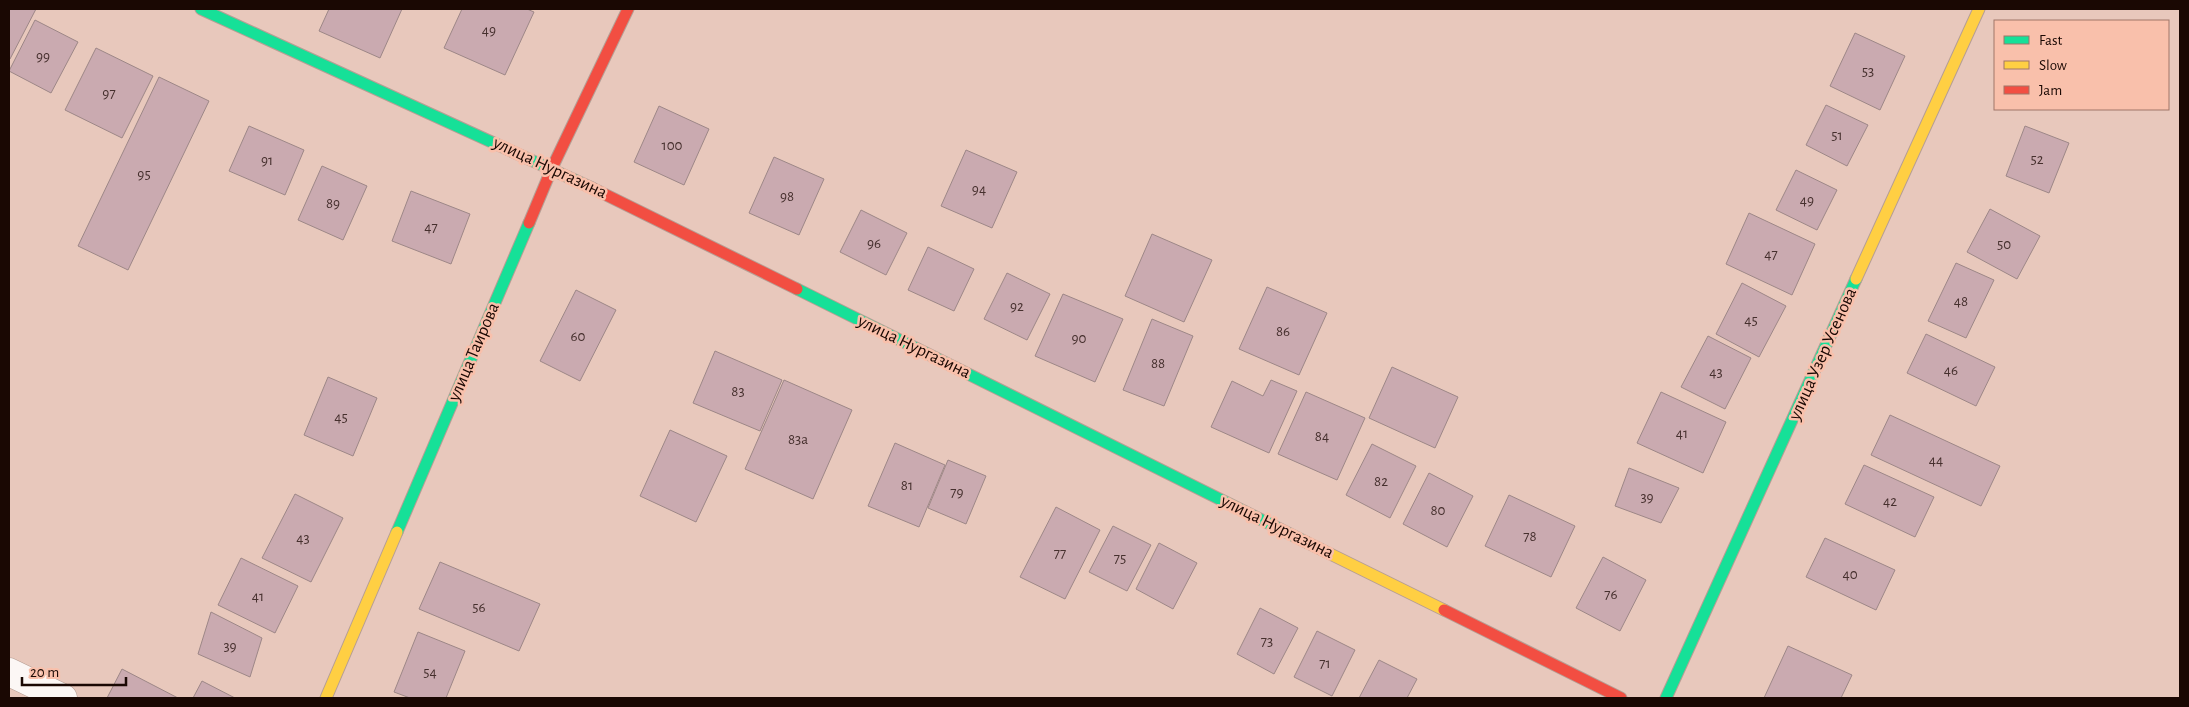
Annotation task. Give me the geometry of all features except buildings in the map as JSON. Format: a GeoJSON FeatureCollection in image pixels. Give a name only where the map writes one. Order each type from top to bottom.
{"type":"FeatureCollection","features":[{"type":"Feature","properties":{"kind":"street","name":"улица Нургазина"},"geometry":{"type":"LineString","coordinates":[[201,9],[552,168],[1621,698]]}},
{"type":"Feature","properties":{"kind":"street","name":"улица Таирова"},"geometry":{"type":"LineString","coordinates":[[326,698],[552,168],[628,9]]}},
{"type":"Feature","properties":{"kind":"street","name":"улица Узер Усенова"},"geometry":{"type":"LineString","coordinates":[[1666,698],[1979,9]]}},
{"type":"Feature","properties":{"kind":"street"},"geometry":{"type":"LineString","coordinates":[[9,672],[63,698]]}},
{"type":"Feature","properties":{"kind":"traffic: fast"},"geometry":{"type":"LineString","coordinates":[[201,9],[592,188]]}},
{"type":"Feature","properties":{"kind":"traffic: fast"},"geometry":{"type":"LineString","coordinates":[[397,532],[529,223]]}},
{"type":"Feature","properties":{"kind":"traffic: fast"},"geometry":{"type":"LineString","coordinates":[[1666,698],[1856,279]]}},
{"type":"Feature","properties":{"kind":"traffic: fast"},"geometry":{"type":"LineString","coordinates":[[797,289],[1306,542]]}},
{"type":"Feature","properties":{"kind":"traffic: slow"},"geometry":{"type":"LineString","coordinates":[[1856,279],[1979,9]]}},
{"type":"Feature","properties":{"kind":"traffic: slow"},"geometry":{"type":"LineString","coordinates":[[326,698],[397,532]]}},
{"type":"Feature","properties":{"kind":"traffic: slow"},"geometry":{"type":"LineString","coordinates":[[1306,542],[1444,610]]}},
{"type":"Feature","properties":{"kind":"traffic: jam"},"geometry":{"type":"LineString","coordinates":[[529,223],[552,168],[628,9]]}},
{"type":"Feature","properties":{"kind":"traffic: jam"},"geometry":{"type":"LineString","coordinates":[[592,188],[797,289]]}},
{"type":"Feature","properties":{"kind":"traffic: jam"},"geometry":{"type":"LineString","coordinates":[[1444,610],[1621,698]]}}]}
